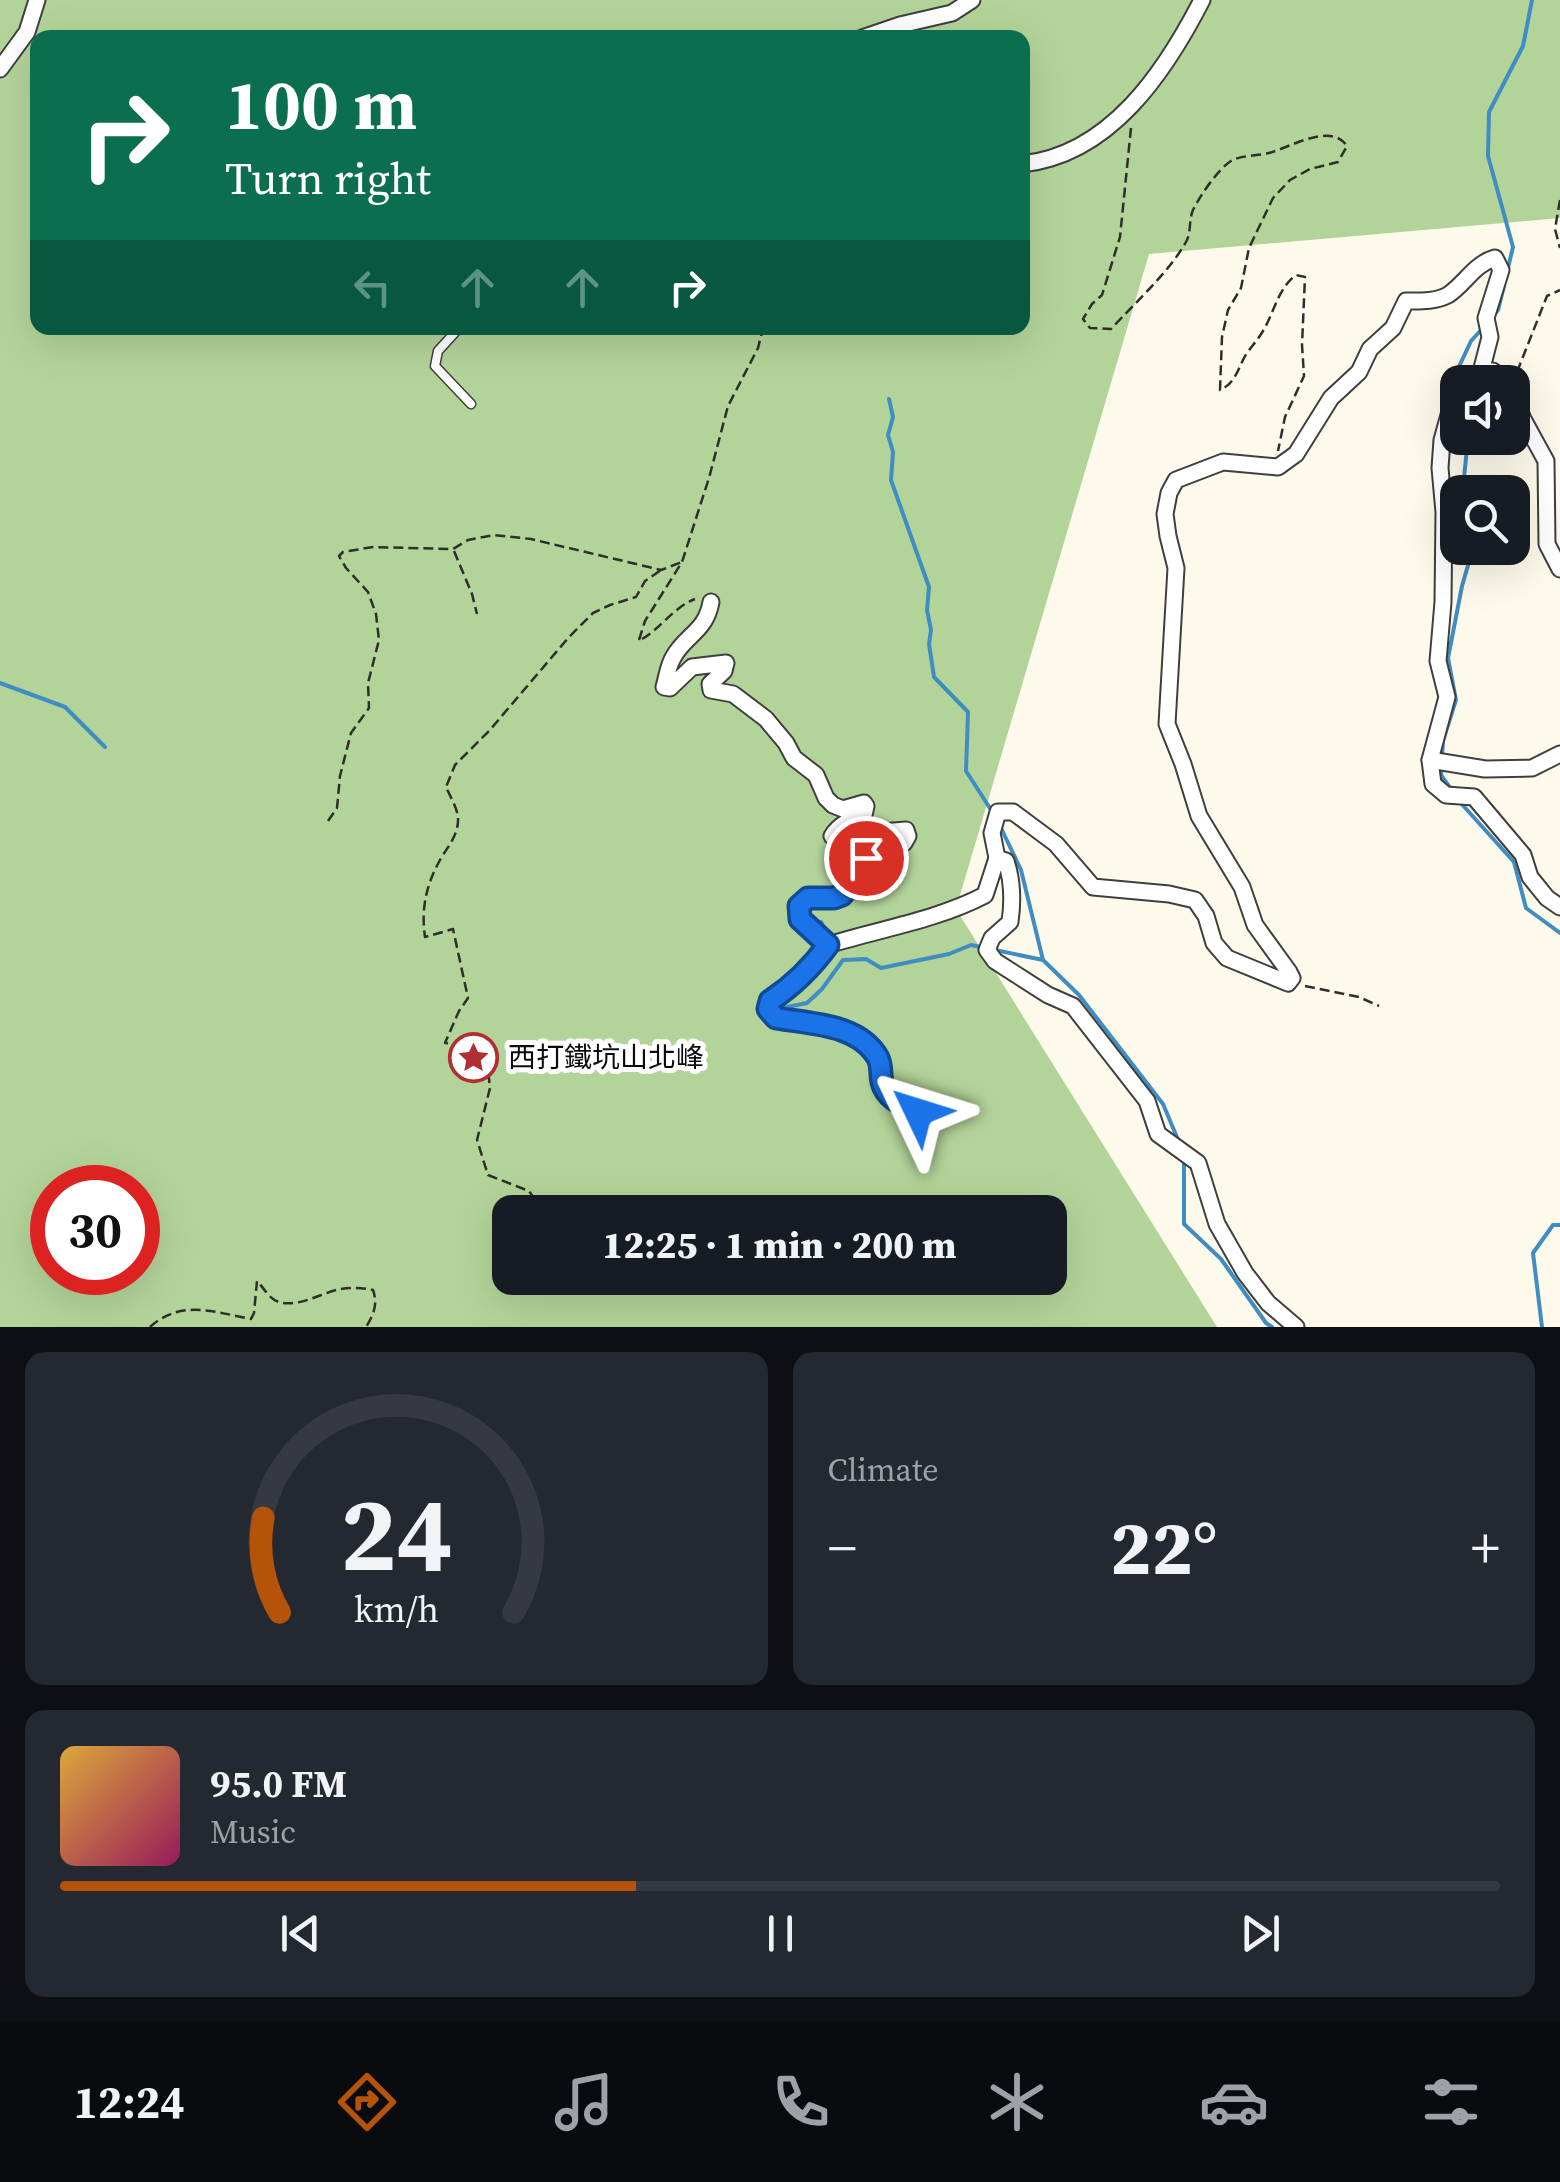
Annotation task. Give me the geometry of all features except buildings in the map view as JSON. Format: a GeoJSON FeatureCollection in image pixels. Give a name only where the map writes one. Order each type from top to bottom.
{"type":"FeatureCollection","features":[{"type":"Feature","properties":{"kind":"street"},"geometry":{"type":"LineString","coordinates":[[0,69],[27,32],[37,0]]}},
{"type":"Feature","properties":{"kind":"street"},"geometry":{"type":"LineString","coordinates":[[885,30],[952,13],[972,0]]}},
{"type":"Feature","properties":{"kind":"street"},"geometry":{"type":"LineString","coordinates":[[1030,163],[1080,148],[1130,109],[1186,32],[1202,0]]}},
{"type":"Feature","properties":{"kind":"street"},"geometry":{"type":"LineString","coordinates":[[923,1146],[929,1121],[890,1097],[882,1085],[880,1061],[864,1042],[850,1032],[776,1018],[768,1009],[770,1001],[813,966],[828,945],[969,903],[984,894],[997,858],[992,833],[998,812],[1013,812],[1056,844],[1093,887],[1195,900],[1206,916],[1214,943],[1227,958],[1288,983],[1292,978],[1290,972],[1256,925],[1242,887],[1199,816],[1167,724],[1176,568],[1165,514],[1169,493],[1176,480],[1223,462],[1278,467],[1296,454],[1332,398],[1359,372],[1370,348],[1394,328],[1406,301],[1427,302],[1447,296],[1483,261],[1494,258],[1501,270],[1486,318],[1490,337],[1480,365]]}},
{"type":"Feature","properties":{"kind":"street"},"geometry":{"type":"LineString","coordinates":[[1530,431],[1546,460],[1547,544],[1560,569]]}},
{"type":"Feature","properties":{"kind":"street"},"geometry":{"type":"LineString","coordinates":[[1441,455],[1443,602],[1438,662],[1447,697],[1430,760],[1433,784],[1446,795],[1474,798],[1523,854],[1530,877],[1560,907]]}},
{"type":"Feature","properties":{"kind":"street"},"geometry":{"type":"LineString","coordinates":[[711,602],[696,634],[671,659],[664,687],[670,688],[692,667],[726,664],[710,684],[711,690],[734,694],[766,719],[794,758],[816,775],[833,805],[844,809],[864,803],[866,806],[864,815],[848,821],[832,836],[906,830],[904,843],[866,858],[842,895],[808,898],[799,906],[800,919],[828,945]]}},
{"type":"Feature","properties":{"kind":"street"},"geometry":{"type":"LineString","coordinates":[[1430,760],[1485,769],[1532,768],[1560,754]]}},
{"type":"Feature","properties":{"kind":"street"},"geometry":{"type":"LineString","coordinates":[[997,858],[1006,862],[1011,875],[1013,902],[1010,922],[992,938],[987,950],[995,961],[1034,987],[1073,1006],[1147,1101],[1158,1134],[1198,1162],[1217,1224],[1245,1273],[1268,1303],[1296,1327]]}},
{"type":"Feature","properties":{"kind":"lane"},"geometry":{"type":"LineString","coordinates":[[453,335],[438,351],[435,366],[471,404]]}},
{"type":"Feature","properties":{"kind":"path"},"geometry":{"type":"LineString","coordinates":[[1130,109],[1131,140],[1120,237],[1102,295],[1082,319],[1090,328],[1112,329],[1169,265],[1188,238],[1191,212],[1232,160],[1332,134],[1347,146],[1338,162],[1310,169],[1290,180],[1273,198],[1249,248],[1241,288],[1228,310],[1222,337],[1220,390],[1231,385],[1290,278],[1296,274],[1304,276],[1304,376],[1284,417],[1278,467]]}},
{"type":"Feature","properties":{"kind":"path"},"geometry":{"type":"LineString","coordinates":[[1560,200],[1555,229],[1560,248]]}},
{"type":"Feature","properties":{"kind":"path"},"geometry":{"type":"LineString","coordinates":[[1519,365],[1547,296],[1560,290]]}},
{"type":"Feature","properties":{"kind":"path"},"geometry":{"type":"LineString","coordinates":[[711,602],[689,600],[638,640],[645,620],[682,562],[710,478],[728,406],[761,335]]}},
{"type":"Feature","properties":{"kind":"path"},"geometry":{"type":"LineString","coordinates":[[328,821],[337,808],[351,733],[369,708],[368,683],[379,640],[368,592],[346,568],[339,556],[343,552],[373,547],[453,549],[468,540],[494,535],[662,570]]}},
{"type":"Feature","properties":{"kind":"path"},"geometry":{"type":"LineString","coordinates":[[453,549],[477,614]]}},
{"type":"Feature","properties":{"kind":"path"},"geometry":{"type":"LineString","coordinates":[[532,1195],[488,1174],[478,1140],[490,1088],[486,1049],[472,1041],[445,1042],[468,998],[453,929],[424,937],[423,907],[428,886],[454,841],[458,816],[446,787],[456,765],[593,614],[636,597],[645,581],[682,562]]}},
{"type":"Feature","properties":{"kind":"path"},"geometry":{"type":"LineString","coordinates":[[1288,983],[1359,996],[1379,1006]]}},
{"type":"Feature","properties":{"kind":"path"},"geometry":{"type":"LineString","coordinates":[[150,1327],[163,1315],[178,1311],[225,1312],[251,1319],[257,1282],[277,1302],[292,1303],[342,1289],[373,1290],[374,1314],[366,1327]]}},
{"type":"Feature","properties":{"kind":"green space"},"geometry":{"type":"Polygon","coordinates":[[[0,0],[1560,0],[1560,218],[1149,254],[956,909],[1217,1327],[0,1327],[0,0]]]}},
{"type":"Feature","properties":{"kind":"waterway"},"geometry":{"type":"LineString","coordinates":[[1507,272],[1513,247],[1488,156],[1489,112],[1523,46],[1532,0]]}},
{"type":"Feature","properties":{"kind":"waterway"},"geometry":{"type":"LineString","coordinates":[[1494,315],[1504,286]]}},
{"type":"Feature","properties":{"kind":"waterway"},"geometry":{"type":"LineString","coordinates":[[1460,365],[1471,341],[1482,329]]}},
{"type":"Feature","properties":{"kind":"waterway"},"geometry":{"type":"LineString","coordinates":[[889,399],[893,417],[888,435],[893,452],[891,480],[929,587],[927,610],[934,677],[968,712],[966,771],[993,813]]}},
{"type":"Feature","properties":{"kind":"waterway"},"geometry":{"type":"LineString","coordinates":[[1464,475],[1466,455]]}},
{"type":"Feature","properties":{"kind":"waterway"},"geometry":{"type":"LineString","coordinates":[[1442,757],[1456,700],[1448,658],[1468,565]]}},
{"type":"Feature","properties":{"kind":"waterway"},"geometry":{"type":"LineString","coordinates":[[0,683],[65,707],[105,747]]}},
{"type":"Feature","properties":{"kind":"waterway"},"geometry":{"type":"LineString","coordinates":[[1442,767],[1441,775],[1451,789]]}},
{"type":"Feature","properties":{"kind":"waterway"},"geometry":{"type":"LineString","coordinates":[[1459,801],[1514,862],[1526,908],[1560,933]]}},
{"type":"Feature","properties":{"kind":"waterway"},"geometry":{"type":"LineString","coordinates":[[1000,826],[1021,870],[1043,960],[1079,995],[1163,1104],[1179,1142]]}},
{"type":"Feature","properties":{"kind":"waterway"},"geometry":{"type":"LineString","coordinates":[[810,921],[821,922],[831,939]]}},
{"type":"Feature","properties":{"kind":"waterway"},"geometry":{"type":"LineString","coordinates":[[782,1008],[807,1003],[843,960],[866,959],[881,968],[949,954],[971,945],[981,947]]}},
{"type":"Feature","properties":{"kind":"waterway"},"geometry":{"type":"LineString","coordinates":[[995,950],[1043,960]]}},
{"type":"Feature","properties":{"kind":"waterway"},"geometry":{"type":"LineString","coordinates":[[1184,1160],[1184,1224],[1221,1259],[1272,1327]]}},
{"type":"Feature","properties":{"kind":"waterway"},"geometry":{"type":"LineString","coordinates":[[1542,1327],[1533,1253],[1553,1225],[1560,1225]]}},
{"type":"Feature","properties":{"kind":"place","name":"西打鐵坑山北峰"},"geometry":{"type":"Point","coordinates":[473,1057]}},
{"type":"Feature","properties":{"kind":"route"},"geometry":{"type":"LineString","coordinates":[[866,858],[842,895],[808,898],[799,906],[800,919],[828,945],[813,966],[770,1001],[768,1009],[776,1018],[850,1032],[880,1061],[882,1085],[890,1097],[918,1112]]}}]}
